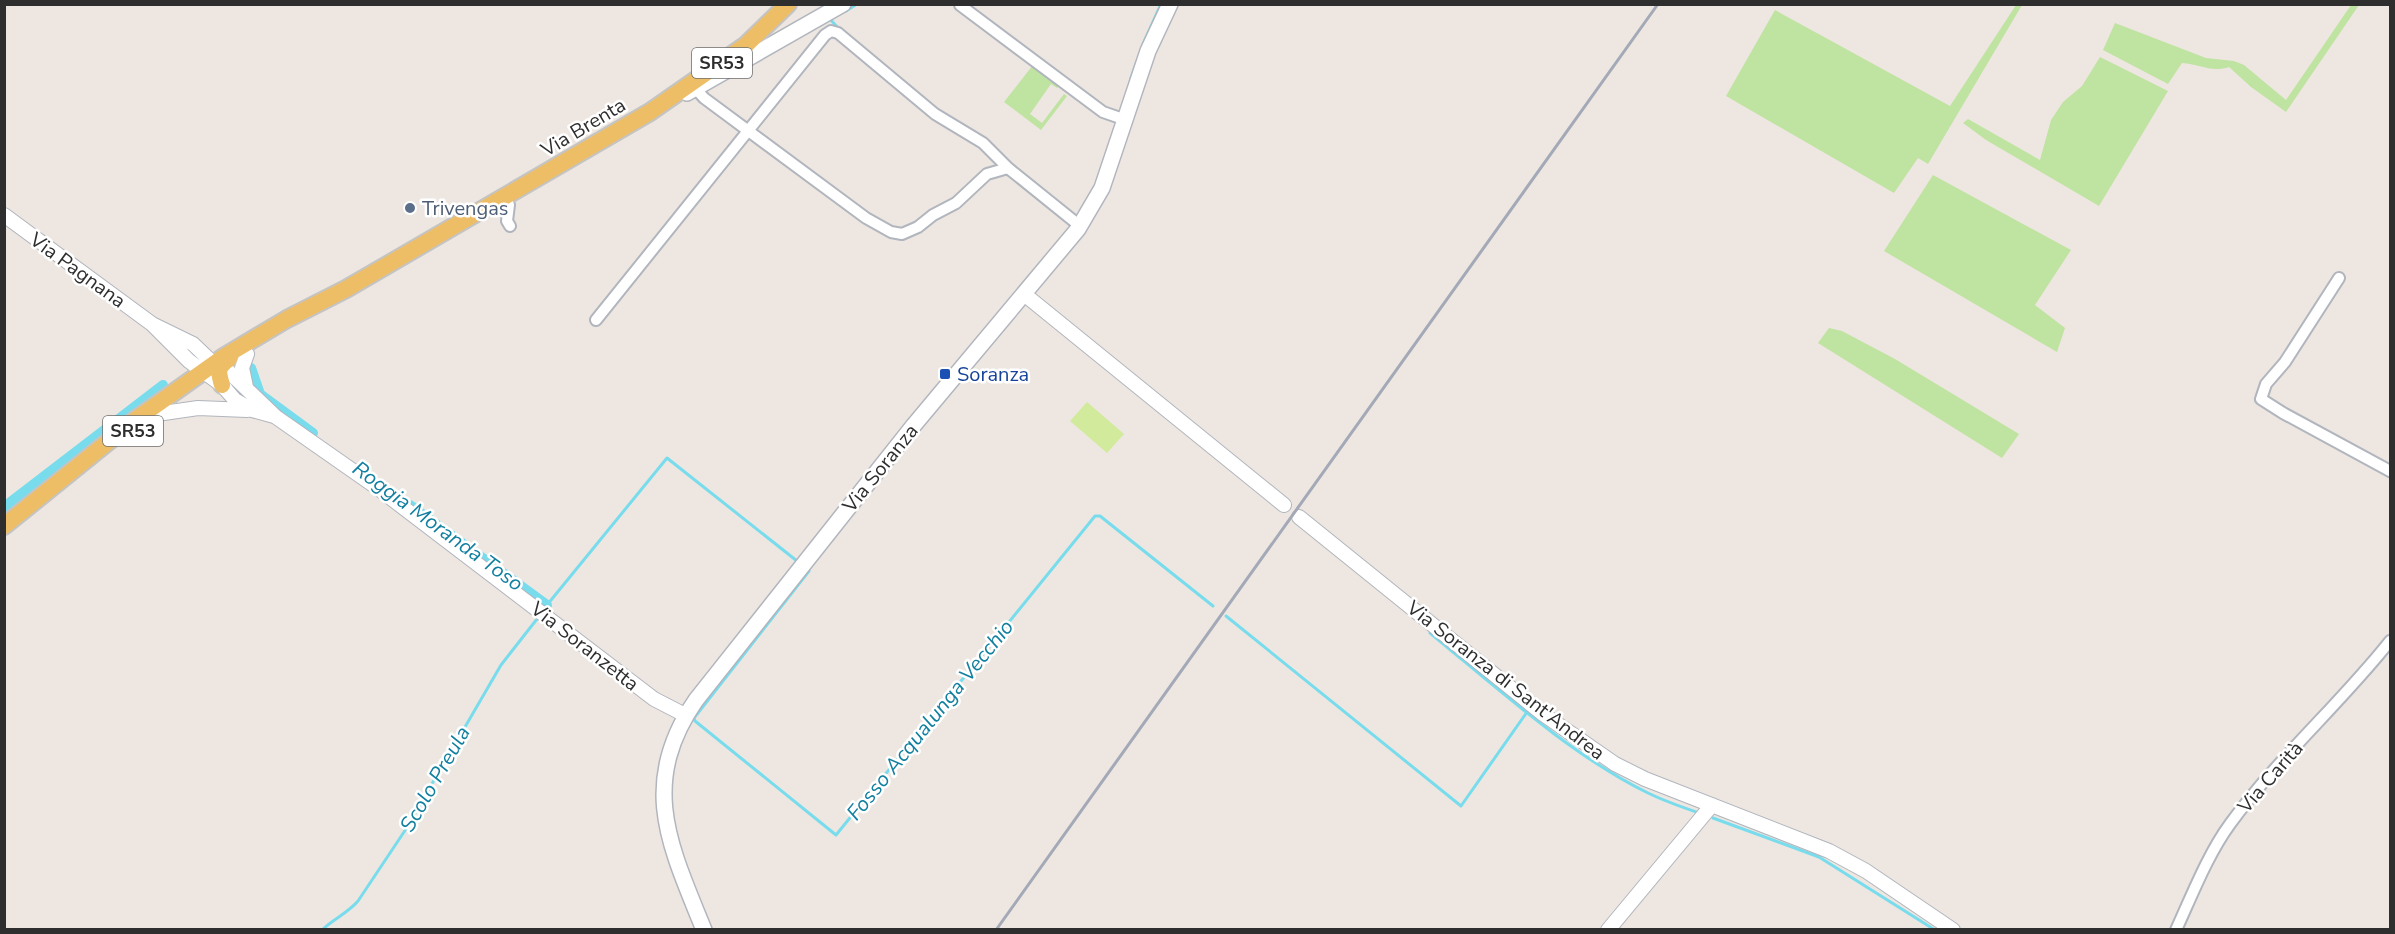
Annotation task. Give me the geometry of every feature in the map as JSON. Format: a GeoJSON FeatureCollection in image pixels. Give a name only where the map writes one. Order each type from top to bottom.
{"type":"FeatureCollection","features":[{"type":"Feature","properties":{"kind":"main road","name":"SR53"},"geometry":{"type":"LineString","coordinates":[[650,112],[746,45],[788,4]]}},
{"type":"Feature","properties":{"kind":"main road","name":"Via Brenta"},"geometry":{"type":"LineString","coordinates":[[56,485],[140,427],[213,370],[287,319],[346,289],[650,112],[696,89],[843,4]]}},
{"type":"Feature","properties":{"kind":"main road","name":"Via Soranza"},"geometry":{"type":"LineString","coordinates":[[685,715],[914,424],[1080,226],[1102,188],[1152,41],[1170,4]]}},
{"type":"Feature","properties":{"kind":"main road","name":"Via Brenta"},"geometry":{"type":"LineString","coordinates":[[4,526],[135,420],[180,387],[247,354],[346,289]]}},
{"type":"Feature","properties":{"kind":"main road"},"geometry":{"type":"LineString","coordinates":[[140,427],[152,412],[213,370]]}},
{"type":"Feature","properties":{"kind":"main road"},"geometry":{"type":"LineString","coordinates":[[685,715],[666,764],[663,786],[664,809],[670,842],[704,930]]}},
{"type":"Feature","properties":{"kind":"street"},"geometry":{"type":"LineString","coordinates":[[960,4],[1103,112],[1126,120]]}},
{"type":"Feature","properties":{"kind":"street"},"geometry":{"type":"LineString","coordinates":[[596,320],[825,35],[831,31],[838,33],[935,114],[960,132],[983,143],[1008,168],[1080,226]]}},
{"type":"Feature","properties":{"kind":"street"},"geometry":{"type":"LineString","coordinates":[[696,89],[704,98],[866,218],[891,232],[902,234],[918,227],[956,202],[987,174],[1008,168]]}},
{"type":"Feature","properties":{"kind":"street"},"geometry":{"type":"LineString","coordinates":[[505,197],[509,205],[507,221],[510,226]]}},
{"type":"Feature","properties":{"kind":"street","name":"Via Pagnana"},"geometry":{"type":"LineString","coordinates":[[4,215],[152,324],[182,354],[213,370]]}},
{"type":"Feature","properties":{"kind":"street"},"geometry":{"type":"LineString","coordinates":[[2339,278],[2285,362],[2266,384],[2261,399],[2391,471]]}},
{"type":"Feature","properties":{"kind":"street"},"geometry":{"type":"LineString","coordinates":[[1024,294],[1284,505]]}},
{"type":"Feature","properties":{"kind":"street","name":"Via Pagnana"},"geometry":{"type":"LineString","coordinates":[[152,324],[193,344],[213,370]]}},
{"type":"Feature","properties":{"kind":"street"},"geometry":{"type":"LineString","coordinates":[[180,387],[185,370],[182,354]]}},
{"type":"Feature","properties":{"kind":"street"},"geometry":{"type":"LineString","coordinates":[[246,387],[242,368],[247,354]]}},
{"type":"Feature","properties":{"kind":"street","name":"Via Soranzetta"},"geometry":{"type":"LineString","coordinates":[[213,370],[246,387],[276,417],[379,489],[646,693],[685,715]]}},
{"type":"Feature","properties":{"kind":"street","name":"Via Soranzetta"},"geometry":{"type":"LineString","coordinates":[[213,370],[235,400],[252,410],[276,417]]}},
{"type":"Feature","properties":{"kind":"street"},"geometry":{"type":"LineString","coordinates":[[157,414],[198,408],[252,410]]}},
{"type":"Feature","properties":{"kind":"street","name":"Via Soranza di Sant'Andrea"},"geometry":{"type":"LineString","coordinates":[[1299,517],[1543,714],[1615,764],[1638,776],[1829,851],[1866,871],[1953,930]]}},
{"type":"Feature","properties":{"kind":"street","name":"Via Carità"},"geometry":{"type":"LineString","coordinates":[[2176,930],[2218,842],[2230,824],[2281,763],[2391,641]]}},
{"type":"Feature","properties":{"kind":"street"},"geometry":{"type":"LineString","coordinates":[[1608,930],[1712,805]]}},
{"type":"Feature","properties":{"kind":"green space"},"geometry":{"type":"Polygon","coordinates":[[[2016,5],[2022,5],[1928,164],[1918,158],[1894,193],[1726,96],[1775,10],[1950,106],[2016,5]]]}},
{"type":"Feature","properties":{"kind":"green space"},"geometry":{"type":"Polygon","coordinates":[[[2351,5],[2359,5],[2286,112],[2251,87],[2229,67],[2211,69],[2182,63],[2168,84],[2103,50],[2115,23],[2206,58],[2234,61],[2244,65],[2286,100],[2351,5]]]}},
{"type":"Feature","properties":{"kind":"green space"},"geometry":{"type":"Polygon","coordinates":[[[2100,57],[2168,91],[2099,206],[1986,140],[1963,123],[1968,119],[2040,160],[2051,120],[2063,102],[2082,86],[2100,57]]]}},
{"type":"Feature","properties":{"kind":"green space"},"geometry":{"type":"Polygon","coordinates":[[[1033,65],[1059,85],[1057,88],[1051,84],[1030,114],[1042,123],[1064,94],[1067,96],[1041,130],[1004,102],[1033,65]]]}},
{"type":"Feature","properties":{"kind":"green space"},"geometry":{"type":"Polygon","coordinates":[[[1933,175],[2071,250],[2035,305],[2065,328],[2057,352],[1884,251],[1933,175]]]}},
{"type":"Feature","properties":{"kind":"green space"},"geometry":{"type":"Polygon","coordinates":[[[1829,328],[1842,331],[1895,359],[2019,434],[2002,458],[1818,343],[1829,328]]]}},
{"type":"Feature","properties":{"kind":"green space"},"geometry":{"type":"Polygon","coordinates":[[[1087,402],[1124,434],[1107,453],[1070,421],[1087,402]]]}},
{"type":"Feature","properties":{"kind":"waterway"},"geometry":{"type":"LineString","coordinates":[[846,11],[857,4]]}},
{"type":"Feature","properties":{"kind":"waterway"},"geometry":{"type":"LineString","coordinates":[[1143,44],[1161,4]]}},
{"type":"Feature","properties":{"kind":"waterway"},"geometry":{"type":"LineString","coordinates":[[830,19],[839,29]]}},
{"type":"Feature","properties":{"kind":"waterway"},"geometry":{"type":"LineString","coordinates":[[1131,78],[1137,61]]}},
{"type":"Feature","properties":{"kind":"waterway","name":"Roggia Moranda Toso"},"geometry":{"type":"LineString","coordinates":[[251,368],[260,394],[313,433]]}},
{"type":"Feature","properties":{"kind":"waterway","name":"Roggia Moranda Toso"},"geometry":{"type":"LineString","coordinates":[[4,507],[163,385]]}},
{"type":"Feature","properties":{"kind":"waterway","name":"Fosso Acqualunga Vecchio"},"geometry":{"type":"LineString","coordinates":[[547,605],[667,458],[797,561]]}},
{"type":"Feature","properties":{"kind":"waterway","name":"Roggia Moranda Toso"},"geometry":{"type":"LineString","coordinates":[[410,505],[547,605]]}},
{"type":"Feature","properties":{"kind":"waterway","name":"Fosso Acqualunga Vecchio"},"geometry":{"type":"LineString","coordinates":[[809,571],[694,718],[836,835],[1095,516],[1100,516],[1213,606]]}},
{"type":"Feature","properties":{"kind":"waterway","name":"Fosso Acqualunga Vecchio"},"geometry":{"type":"LineString","coordinates":[[1226,616],[1461,806],[1527,712]]}},
{"type":"Feature","properties":{"kind":"waterway","name":"Scolo Preula"},"geometry":{"type":"LineString","coordinates":[[322,930],[358,901],[404,832],[501,665],[537,619]]}},
{"type":"Feature","properties":{"kind":"waterway","name":"Fosso Acqualunga Vecchio"},"geometry":{"type":"LineString","coordinates":[[1430,633],[1508,698],[1591,760],[1648,793],[1699,813]]}},
{"type":"Feature","properties":{"kind":"waterway","name":"Fosso Acqualunga Vecchio"},"geometry":{"type":"LineString","coordinates":[[1713,818],[1819,857],[1935,930]]}},
{"type":"Feature","properties":{"kind":"railway"},"geometry":{"type":"LineString","coordinates":[[996,930],[1658,4]]}},
{"type":"Feature","properties":{"kind":"place","name":"Trivengas"},"geometry":{"type":"Point","coordinates":[410,208]}},
{"type":"Feature","properties":{"kind":"place","name":"Soranza"},"geometry":{"type":"Point","coordinates":[945,374]}}]}
